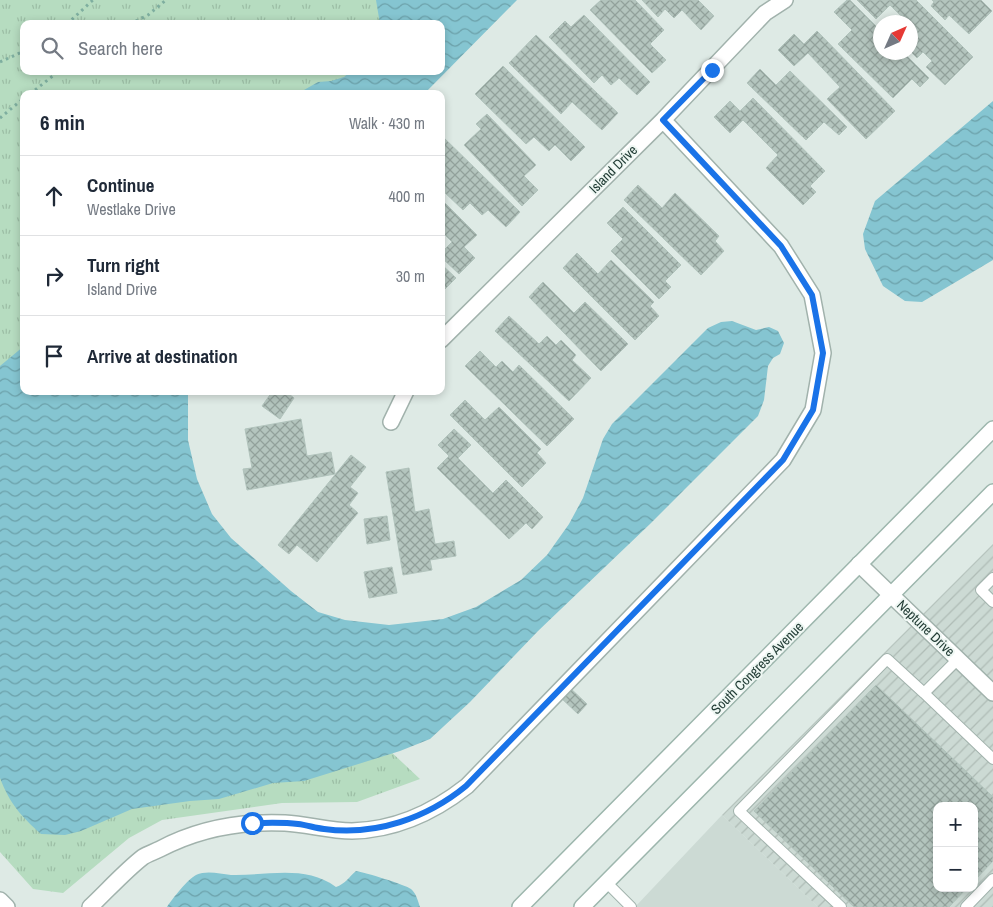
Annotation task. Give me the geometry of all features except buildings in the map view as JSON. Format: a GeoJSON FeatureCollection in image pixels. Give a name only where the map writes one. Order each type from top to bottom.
{"type":"FeatureCollection","features":[{"type":"Feature","properties":{"kind":"street","name":"Island Drive"},"geometry":{"type":"LineString","coordinates":[[445,336],[663,120],[765,13],[785,0]]}},
{"type":"Feature","properties":{"kind":"street"},"geometry":{"type":"LineString","coordinates":[[90,907],[143,857],[172,842],[203,832],[252,823],[285,823],[325,830],[352,831],[380,828],[407,821],[432,809],[456,794],[783,460],[813,410],[823,353],[812,295],[781,246],[663,120]]}},
{"type":"Feature","properties":{"kind":"street"},"geometry":{"type":"LineString","coordinates":[[391,422],[404,395]]}},
{"type":"Feature","properties":{"kind":"street","name":"South Congress Avenue"},"geometry":{"type":"LineString","coordinates":[[520,907],[993,429]]}},
{"type":"Feature","properties":{"kind":"street"},"geometry":{"type":"LineString","coordinates":[[582,907],[993,492]]}},
{"type":"Feature","properties":{"kind":"street","name":"Neptune Drive"},"geometry":{"type":"LineString","coordinates":[[859,564],[993,693]]}},
{"type":"Feature","properties":{"kind":"street"},"geometry":{"type":"LineString","coordinates":[[0,900],[7,907]]}},
{"type":"Feature","properties":{"kind":"lane"},"geometry":{"type":"LineString","coordinates":[[993,578],[981,590],[993,602]]}},
{"type":"Feature","properties":{"kind":"lane"},"geometry":{"type":"LineString","coordinates":[[840,907],[739,810],[887,659],[993,759]]}},
{"type":"Feature","properties":{"kind":"lane"},"geometry":{"type":"LineString","coordinates":[[924,693],[958,659]]}},
{"type":"Feature","properties":{"kind":"lane"},"geometry":{"type":"LineString","coordinates":[[966,907],[993,879]]}},
{"type":"Feature","properties":{"kind":"lane"},"geometry":{"type":"LineString","coordinates":[[606,882],[631,907]]}},
{"type":"Feature","properties":{"kind":"path"},"geometry":{"type":"LineString","coordinates":[[71,20],[93,0]]}},
{"type":"Feature","properties":{"kind":"path"},"geometry":{"type":"LineString","coordinates":[[138,20],[148,15],[166,0]]}},
{"type":"Feature","properties":{"kind":"path"},"geometry":{"type":"LineString","coordinates":[[0,62],[20,53]]}},
{"type":"Feature","properties":{"kind":"path"},"geometry":{"type":"LineString","coordinates":[[35,90],[54,75]]}},
{"type":"Feature","properties":{"kind":"path"},"geometry":{"type":"LineString","coordinates":[[0,118],[20,101]]}},
{"type":"Feature","properties":{"kind":"shaded area"},"geometry":{"type":"Polygon","coordinates":[[[993,544],[993,907],[818,907],[722,815],[993,544]]]}},
{"type":"Feature","properties":{"kind":"shaded area"},"geometry":{"type":"Polygon","coordinates":[[[722,815],[818,907],[635,907],[722,815]]]}},
{"type":"Feature","properties":{"kind":"green space"},"geometry":{"type":"Polygon","coordinates":[[[0,0],[490,0],[445,22],[445,20],[20,20],[20,75],[414,75],[399,90],[20,90],[20,395],[28,395],[136,512],[420,779],[357,802],[282,803],[162,820],[129,838],[63,893],[33,889],[0,852],[0,0]]]}},
{"type":"Feature","properties":{"kind":"water"},"geometry":{"type":"Polygon","coordinates":[[[376,0],[517,0],[445,73],[445,20],[379,20],[376,0]]]}},
{"type":"Feature","properties":{"kind":"water"},"geometry":{"type":"Polygon","coordinates":[[[346,75],[443,75],[428,90],[304,90],[318,82],[346,75]]]}},
{"type":"Feature","properties":{"kind":"water"},"geometry":{"type":"Polygon","coordinates":[[[993,101],[993,260],[922,302],[905,301],[883,286],[865,249],[863,234],[875,201],[993,101]]]}},
{"type":"Feature","properties":{"kind":"water"},"geometry":{"type":"Polygon","coordinates":[[[732,321],[756,330],[769,327],[778,331],[784,343],[780,354],[773,358],[768,366],[764,400],[758,416],[650,524],[538,631],[470,702],[430,739],[400,751],[304,781],[273,783],[219,799],[132,809],[81,831],[65,835],[41,834],[12,802],[0,778],[0,366],[20,349],[20,395],[188,395],[188,440],[197,479],[212,514],[231,538],[318,612],[345,620],[389,625],[443,619],[476,607],[521,580],[547,555],[569,524],[583,498],[603,439],[612,424],[708,328],[721,322],[732,321]]]}},
{"type":"Feature","properties":{"kind":"water"},"geometry":{"type":"Polygon","coordinates":[[[356,871],[411,889],[416,895],[420,907],[167,907],[176,894],[189,881],[196,875],[205,873],[244,875],[298,873],[324,880],[336,887],[356,871]]]}},
{"type":"Feature","properties":{"kind":"route"},"geometry":{"type":"LineString","coordinates":[[252,823],[298,824],[325,830],[352,831],[380,828],[407,821],[432,809],[456,794],[466,786],[783,460],[813,410],[823,353],[812,295],[781,246],[663,120],[712,70]]}}]}
